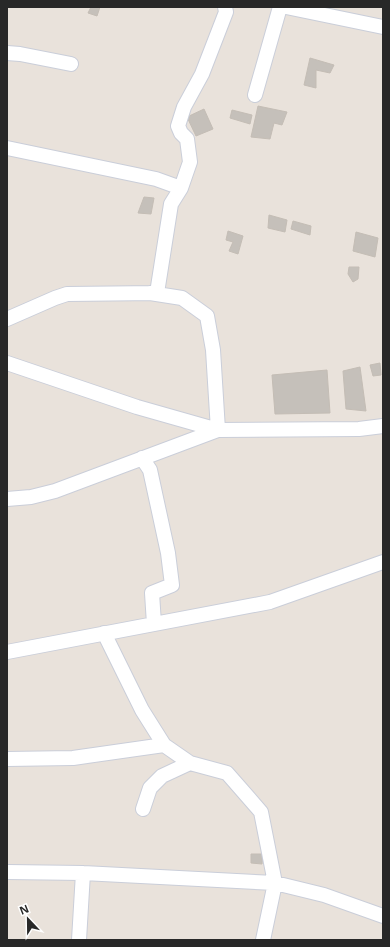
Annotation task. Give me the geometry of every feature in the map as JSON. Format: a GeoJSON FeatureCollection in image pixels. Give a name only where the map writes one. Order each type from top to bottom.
{"type":"FeatureCollection","features":[{"type":"Feature","properties":{"kind":"street"},"geometry":{"type":"LineString","coordinates":[[7,319],[67,294],[157,293],[171,204],[180,188],[190,162],[187,139],[178,126],[184,107],[204,67],[226,12],[225,7]]}},
{"type":"Feature","properties":{"kind":"street"},"geometry":{"type":"LineString","coordinates":[[255,95],[280,7]]}},
{"type":"Feature","properties":{"kind":"street"},"geometry":{"type":"LineString","coordinates":[[286,7],[383,27]]}},
{"type":"Feature","properties":{"kind":"street"},"geometry":{"type":"LineString","coordinates":[[7,53],[20,54],[71,64]]}},
{"type":"Feature","properties":{"kind":"street"},"geometry":{"type":"LineString","coordinates":[[7,148],[156,179],[180,188]]}},
{"type":"Feature","properties":{"kind":"street"},"geometry":{"type":"LineString","coordinates":[[150,293],[182,298],[207,316],[213,350],[218,430]]}},
{"type":"Feature","properties":{"kind":"street"},"geometry":{"type":"LineString","coordinates":[[7,363],[144,409],[218,430],[359,429],[383,426]]}},
{"type":"Feature","properties":{"kind":"street"},"geometry":{"type":"LineString","coordinates":[[7,499],[31,497],[55,491],[218,430]]}},
{"type":"Feature","properties":{"kind":"street"},"geometry":{"type":"LineString","coordinates":[[142,458],[150,470],[168,553],[172,585],[152,593],[154,624]]}},
{"type":"Feature","properties":{"kind":"street"},"geometry":{"type":"LineString","coordinates":[[7,652],[270,602],[383,562]]}},
{"type":"Feature","properties":{"kind":"street"},"geometry":{"type":"LineString","coordinates":[[104,633],[142,710],[164,744],[190,763],[227,773],[261,812],[275,883],[263,940]]}},
{"type":"Feature","properties":{"kind":"street"},"geometry":{"type":"LineString","coordinates":[[7,759],[73,758],[164,744]]}},
{"type":"Feature","properties":{"kind":"street"},"geometry":{"type":"LineString","coordinates":[[143,809],[150,788],[162,776],[190,763]]}},
{"type":"Feature","properties":{"kind":"street"},"geometry":{"type":"LineString","coordinates":[[7,872],[275,883],[324,895],[383,916]]}},
{"type":"Feature","properties":{"kind":"street"},"geometry":{"type":"LineString","coordinates":[[79,940],[83,874]]}},
{"type":"Feature","properties":{"kind":"building"},"geometry":{"type":"Polygon","coordinates":[[[91,7],[100,7],[97,16],[88,13],[91,7]]]}},
{"type":"Feature","properties":{"kind":"building"},"geometry":{"type":"Polygon","coordinates":[[[310,58],[334,65],[330,73],[316,70],[316,88],[304,85],[310,58]]]}},
{"type":"Feature","properties":{"kind":"building"},"geometry":{"type":"Polygon","coordinates":[[[258,106],[287,112],[282,125],[274,123],[270,139],[251,137],[258,106]]]}},
{"type":"Feature","properties":{"kind":"building"},"geometry":{"type":"Polygon","coordinates":[[[204,109],[213,129],[196,136],[187,117],[204,109]]]}},
{"type":"Feature","properties":{"kind":"building"},"geometry":{"type":"Polygon","coordinates":[[[232,110],[252,115],[250,124],[230,118],[232,110]]]}},
{"type":"Feature","properties":{"kind":"building"},"geometry":{"type":"Polygon","coordinates":[[[144,197],[154,198],[151,214],[138,213],[144,197]]]}},
{"type":"Feature","properties":{"kind":"building"},"geometry":{"type":"Polygon","coordinates":[[[269,215],[287,220],[285,232],[268,228],[269,215]]]}},
{"type":"Feature","properties":{"kind":"building"},"geometry":{"type":"Polygon","coordinates":[[[293,221],[311,226],[310,235],[291,229],[293,221]]]}},
{"type":"Feature","properties":{"kind":"building"},"geometry":{"type":"Polygon","coordinates":[[[228,231],[243,236],[238,254],[229,251],[233,242],[226,240],[228,231]]]}},
{"type":"Feature","properties":{"kind":"building"},"geometry":{"type":"Polygon","coordinates":[[[356,232],[378,238],[375,257],[353,251],[356,232]]]}},
{"type":"Feature","properties":{"kind":"building"},"geometry":{"type":"Polygon","coordinates":[[[349,267],[359,267],[358,279],[353,282],[348,274],[349,267]]]}},
{"type":"Feature","properties":{"kind":"building"},"geometry":{"type":"Polygon","coordinates":[[[380,363],[381,375],[373,376],[370,365],[380,363]]]}},
{"type":"Feature","properties":{"kind":"building"},"geometry":{"type":"Polygon","coordinates":[[[360,367],[366,411],[346,409],[343,371],[360,367]]]}},
{"type":"Feature","properties":{"kind":"building"},"geometry":{"type":"Polygon","coordinates":[[[327,370],[330,413],[275,414],[272,375],[327,370]]]}},
{"type":"Feature","properties":{"kind":"building"},"geometry":{"type":"Polygon","coordinates":[[[251,854],[263,854],[262,864],[251,863],[251,854]]]}}]}
